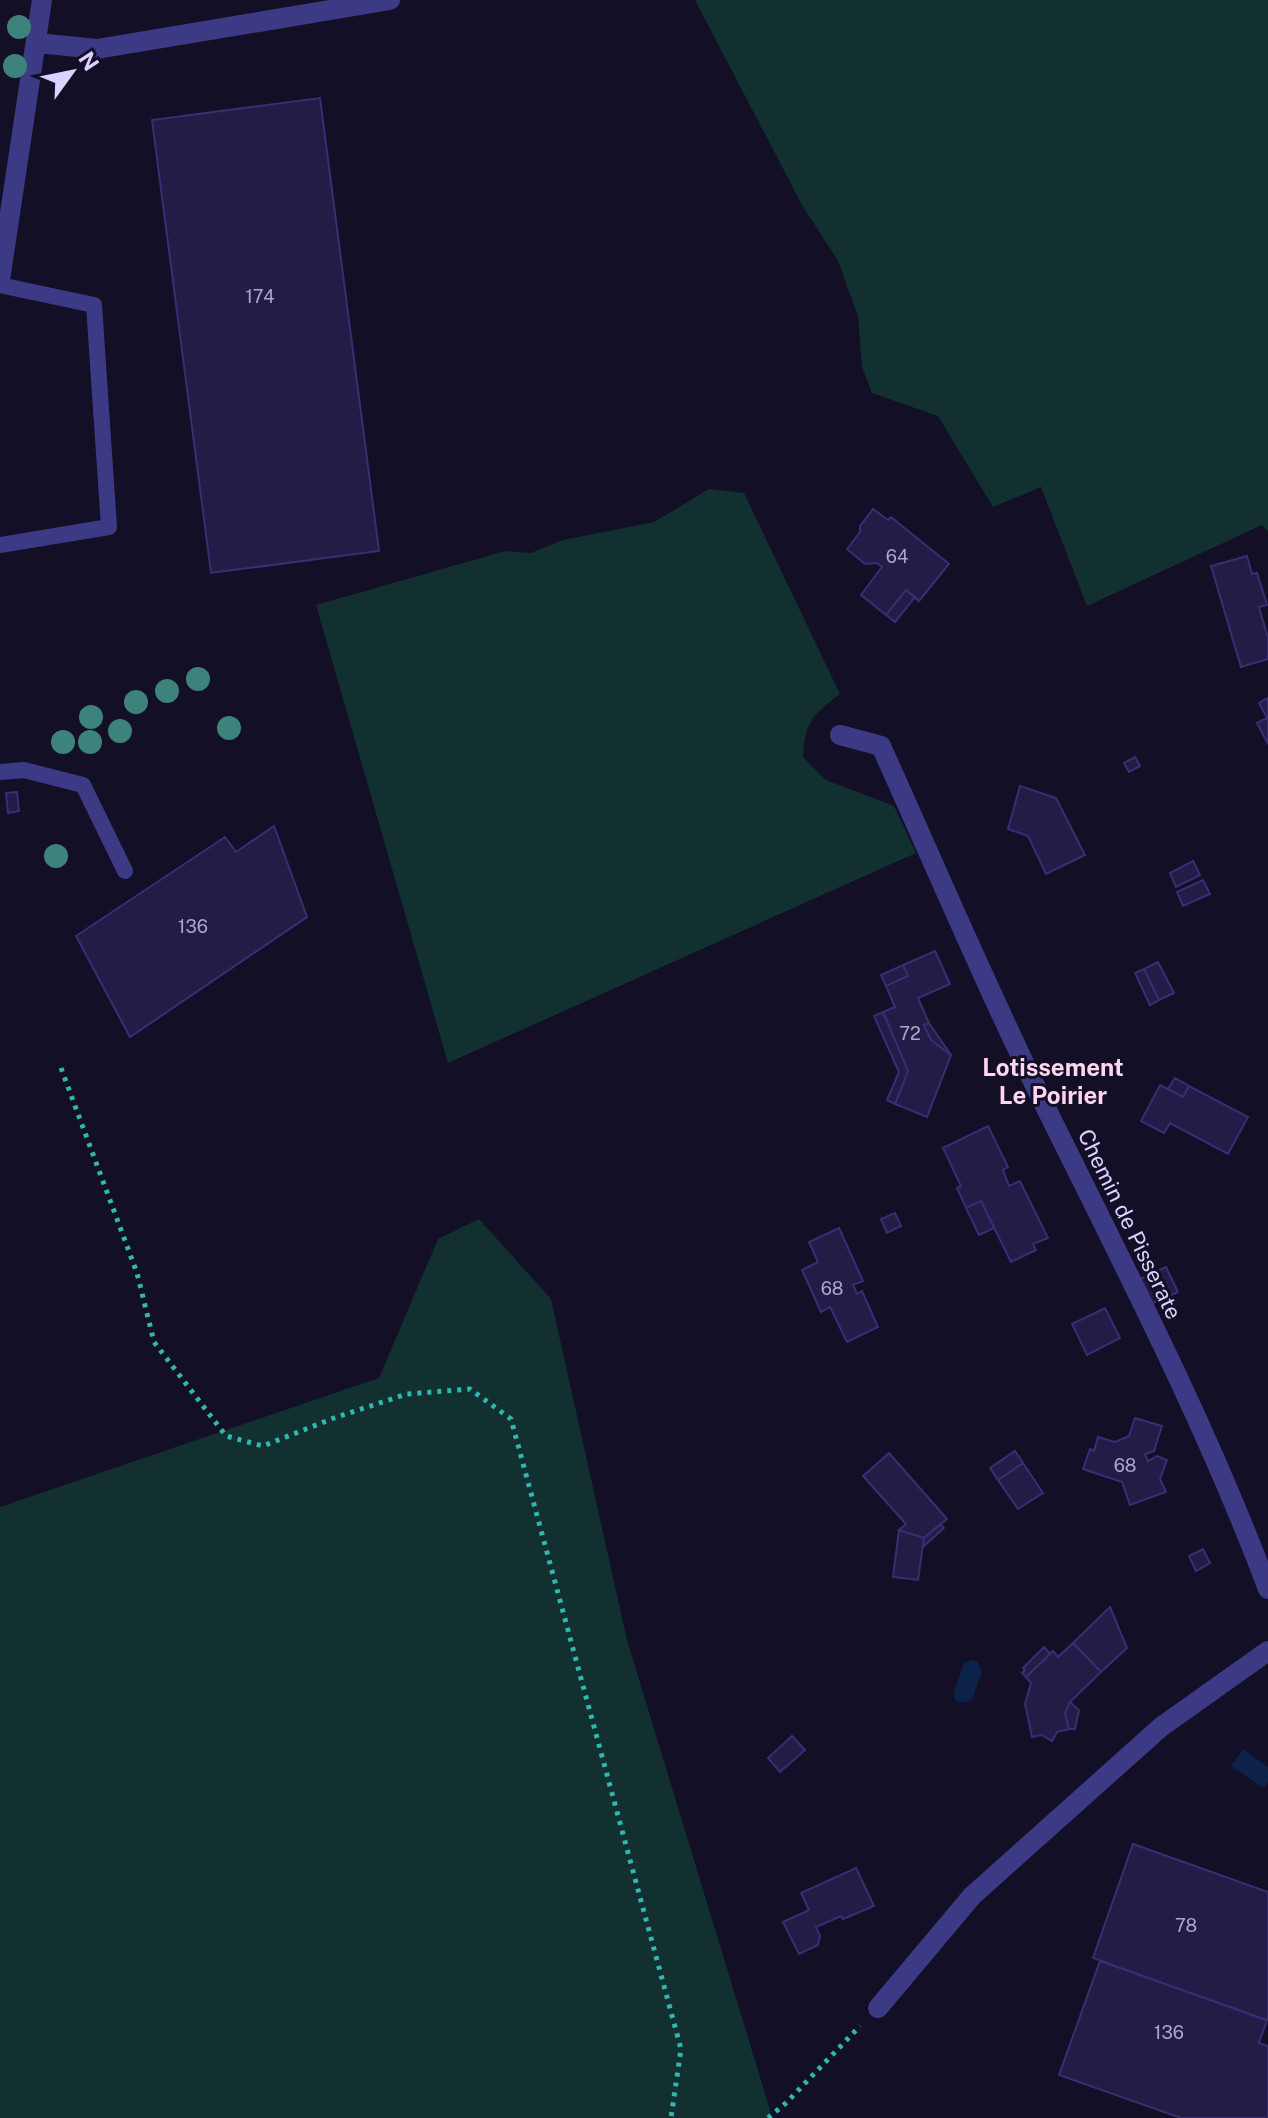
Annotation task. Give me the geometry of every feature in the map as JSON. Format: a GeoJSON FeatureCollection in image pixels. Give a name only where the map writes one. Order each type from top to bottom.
{"type":"FeatureCollection","features":[{"type":"Feature","properties":{"kind":"street"},"geometry":{"type":"LineString","coordinates":[[0,283],[42,0]]}},
{"type":"Feature","properties":{"kind":"street"},"geometry":{"type":"LineString","coordinates":[[37,43],[97,49],[390,0]]}},
{"type":"Feature","properties":{"kind":"street","name":"Chemin de Pisserate"},"geometry":{"type":"LineString","coordinates":[[840,735],[881,746],[1045,1107],[1128,1270],[1194,1411],[1268,1589]]}},
{"type":"Feature","properties":{"kind":"street"},"geometry":{"type":"LineString","coordinates":[[878,2008],[972,1896],[1161,1727],[1268,1651]]}},
{"type":"Feature","properties":{"kind":"lane"},"geometry":{"type":"LineString","coordinates":[[0,283],[94,305],[109,527],[0,545]]}},
{"type":"Feature","properties":{"kind":"lane"},"geometry":{"type":"LineString","coordinates":[[0,772],[24,770],[83,785],[125,871]]}},
{"type":"Feature","properties":{"kind":"path"},"geometry":{"type":"LineString","coordinates":[[61,1068],[137,1273],[154,1342],[226,1436],[263,1446],[407,1394],[470,1389],[511,1419],[681,2049],[671,2118]]}},
{"type":"Feature","properties":{"kind":"path"},"geometry":{"type":"LineString","coordinates":[[768,2118],[878,2008]]}},
{"type":"Feature","properties":{"kind":"green space"},"geometry":{"type":"Polygon","coordinates":[[[695,0],[1268,0],[1268,531],[1262,525],[1087,606],[1041,487],[993,507],[938,416],[872,393],[862,367],[858,316],[838,261],[802,205],[695,0]]]}},
{"type":"Feature","properties":{"kind":"green space"},"geometry":{"type":"Polygon","coordinates":[[[709,489],[744,493],[840,694],[812,720],[803,757],[826,780],[894,806],[916,853],[448,1063],[316,605],[505,551],[531,553],[563,540],[654,522],[709,489]]]}},
{"type":"Feature","properties":{"kind":"green space"},"geometry":{"type":"Polygon","coordinates":[[[479,1219],[551,1299],[627,1640],[771,2113],[766,2118],[0,2118],[0,1507],[379,1378],[438,1239],[479,1219]]]}},
{"type":"Feature","properties":{"kind":"water"},"geometry":{"type":"Polygon","coordinates":[[[972,1660],[978,1662],[982,1672],[972,1700],[963,1703],[955,1700],[954,1692],[964,1663],[972,1660]]]}},
{"type":"Feature","properties":{"kind":"water"},"geometry":{"type":"Polygon","coordinates":[[[1243,1749],[1268,1767],[1268,1782],[1264,1788],[1231,1766],[1243,1749]]]}},
{"type":"Feature","properties":{"kind":"building"},"geometry":{"type":"Polygon","coordinates":[[[320,98],[379,551],[211,573],[152,120],[320,98]]]}},
{"type":"Feature","properties":{"kind":"building"},"geometry":{"type":"Polygon","coordinates":[[[873,509],[888,520],[891,517],[949,564],[919,601],[906,590],[886,615],[861,595],[882,567],[877,563],[865,564],[847,549],[873,509]]]}},
{"type":"Feature","properties":{"kind":"building"},"geometry":{"type":"Polygon","coordinates":[[[1247,556],[1252,574],[1257,573],[1267,605],[1259,607],[1268,638],[1268,659],[1241,667],[1211,566],[1247,556]]]}},
{"type":"Feature","properties":{"kind":"building"},"geometry":{"type":"Polygon","coordinates":[[[906,590],[915,597],[895,622],[886,615],[906,590]]]}},
{"type":"Feature","properties":{"kind":"building"},"geometry":{"type":"Polygon","coordinates":[[[1268,698],[1268,744],[1257,723],[1267,718],[1259,703],[1268,698]]]}},
{"type":"Feature","properties":{"kind":"building"},"geometry":{"type":"Polygon","coordinates":[[[1135,757],[1140,766],[1129,772],[1124,763],[1135,757]]]}},
{"type":"Feature","properties":{"kind":"building"},"geometry":{"type":"Polygon","coordinates":[[[1020,786],[1056,798],[1085,855],[1046,874],[1028,836],[1008,829],[1020,786]]]}},
{"type":"Feature","properties":{"kind":"building"},"geometry":{"type":"Polygon","coordinates":[[[17,792],[19,811],[8,813],[6,793],[17,792]]]}},
{"type":"Feature","properties":{"kind":"building"},"geometry":{"type":"Polygon","coordinates":[[[274,826],[307,917],[130,1037],[76,936],[225,837],[236,852],[274,826]]]}},
{"type":"Feature","properties":{"kind":"building"},"geometry":{"type":"Polygon","coordinates":[[[1193,861],[1200,875],[1176,887],[1170,873],[1193,861]]]}},
{"type":"Feature","properties":{"kind":"building"},"geometry":{"type":"Polygon","coordinates":[[[1203,880],[1210,894],[1183,906],[1177,892],[1203,880]]]}},
{"type":"Feature","properties":{"kind":"building"},"geometry":{"type":"Polygon","coordinates":[[[935,951],[950,984],[918,998],[929,1023],[924,1025],[931,1040],[951,1055],[927,1117],[895,1104],[908,1071],[883,1012],[895,1007],[886,986],[908,976],[903,965],[935,951]]]}},
{"type":"Feature","properties":{"kind":"building"},"geometry":{"type":"Polygon","coordinates":[[[1158,962],[1174,993],[1159,1000],[1144,969],[1158,962]]]}},
{"type":"Feature","properties":{"kind":"building"},"geometry":{"type":"Polygon","coordinates":[[[903,965],[908,976],[886,986],[881,975],[903,965]]]}},
{"type":"Feature","properties":{"kind":"building"},"geometry":{"type":"Polygon","coordinates":[[[1144,969],[1159,1000],[1150,1005],[1135,973],[1144,969]]]}},
{"type":"Feature","properties":{"kind":"building"},"geometry":{"type":"Polygon","coordinates":[[[883,1012],[908,1071],[895,1104],[887,1100],[899,1072],[874,1016],[883,1012]]]}},
{"type":"Feature","properties":{"kind":"building"},"geometry":{"type":"Polygon","coordinates":[[[929,1023],[951,1055],[931,1040],[924,1025],[929,1023]]]}},
{"type":"Feature","properties":{"kind":"building"},"geometry":{"type":"Polygon","coordinates":[[[1175,1078],[1189,1086],[1183,1097],[1168,1089],[1175,1078]]]}},
{"type":"Feature","properties":{"kind":"building"},"geometry":{"type":"Polygon","coordinates":[[[1160,1085],[1183,1097],[1189,1086],[1248,1117],[1228,1154],[1170,1123],[1164,1133],[1141,1121],[1160,1085]]]}},
{"type":"Feature","properties":{"kind":"building"},"geometry":{"type":"Polygon","coordinates":[[[988,1126],[1008,1167],[1003,1170],[1009,1186],[1020,1181],[1048,1238],[1033,1244],[1036,1250],[1011,1262],[981,1201],[966,1208],[957,1188],[961,1186],[943,1148],[988,1126]]]}},
{"type":"Feature","properties":{"kind":"building"},"geometry":{"type":"Polygon","coordinates":[[[981,1201],[994,1228],[979,1235],[966,1208],[981,1201]]]}},
{"type":"Feature","properties":{"kind":"building"},"geometry":{"type":"Polygon","coordinates":[[[895,1213],[901,1226],[887,1233],[881,1219],[895,1213]]]}},
{"type":"Feature","properties":{"kind":"building"},"geometry":{"type":"Polygon","coordinates":[[[839,1228],[863,1281],[853,1285],[857,1294],[862,1291],[878,1327],[847,1342],[830,1307],[821,1312],[802,1270],[818,1262],[809,1242],[839,1228]]]}},
{"type":"Feature","properties":{"kind":"building"},"geometry":{"type":"Polygon","coordinates":[[[1166,1267],[1178,1292],[1151,1304],[1140,1279],[1166,1267]]]}},
{"type":"Feature","properties":{"kind":"building"},"geometry":{"type":"Polygon","coordinates":[[[1105,1308],[1120,1338],[1087,1355],[1072,1324],[1105,1308]]]}},
{"type":"Feature","properties":{"kind":"building"},"geometry":{"type":"Polygon","coordinates":[[[1135,1418],[1162,1426],[1154,1451],[1145,1454],[1148,1461],[1157,1456],[1167,1460],[1160,1479],[1166,1492],[1130,1505],[1122,1482],[1083,1469],[1098,1437],[1115,1442],[1129,1436],[1135,1418]]]}},
{"type":"Feature","properties":{"kind":"building"},"geometry":{"type":"Polygon","coordinates":[[[1015,1451],[1023,1463],[998,1480],[990,1468],[1015,1451]]]}},
{"type":"Feature","properties":{"kind":"building"},"geometry":{"type":"Polygon","coordinates":[[[889,1453],[947,1519],[924,1538],[899,1530],[906,1524],[863,1476],[889,1453]]]}},
{"type":"Feature","properties":{"kind":"building"},"geometry":{"type":"Polygon","coordinates":[[[1023,1463],[1043,1493],[1018,1509],[998,1480],[1023,1463]]]}},
{"type":"Feature","properties":{"kind":"building"},"geometry":{"type":"Polygon","coordinates":[[[940,1524],[944,1528],[923,1547],[924,1538],[940,1524]]]}},
{"type":"Feature","properties":{"kind":"building"},"geometry":{"type":"Polygon","coordinates":[[[899,1530],[924,1538],[918,1580],[893,1577],[899,1530]]]}},
{"type":"Feature","properties":{"kind":"building"},"geometry":{"type":"Polygon","coordinates":[[[1203,1549],[1210,1563],[1196,1571],[1189,1556],[1203,1549]]]}},
{"type":"Feature","properties":{"kind":"building"},"geometry":{"type":"Polygon","coordinates":[[[1110,1607],[1127,1648],[1101,1672],[1073,1643],[1110,1607]]]}},
{"type":"Feature","properties":{"kind":"building"},"geometry":{"type":"Polygon","coordinates":[[[1073,1643],[1101,1672],[1070,1702],[1065,1713],[1069,1729],[1057,1732],[1052,1741],[1042,1735],[1032,1737],[1025,1704],[1031,1683],[1026,1677],[1053,1651],[1058,1657],[1073,1643]]]}},
{"type":"Feature","properties":{"kind":"building"},"geometry":{"type":"Polygon","coordinates":[[[1044,1647],[1050,1654],[1026,1677],[1022,1673],[1023,1668],[1044,1647]]]}},
{"type":"Feature","properties":{"kind":"building"},"geometry":{"type":"Polygon","coordinates":[[[1070,1702],[1079,1710],[1075,1729],[1069,1729],[1065,1713],[1070,1702]]]}},
{"type":"Feature","properties":{"kind":"building"},"geometry":{"type":"Polygon","coordinates":[[[792,1736],[805,1750],[780,1772],[768,1758],[792,1736]]]}},
{"type":"Feature","properties":{"kind":"building"},"geometry":{"type":"Polygon","coordinates":[[[1133,1844],[1268,1892],[1268,2021],[1093,1958],[1133,1844]]]}},
{"type":"Feature","properties":{"kind":"building"},"geometry":{"type":"Polygon","coordinates":[[[856,1868],[874,1906],[816,1927],[820,1936],[818,1945],[799,1954],[783,1922],[809,1910],[801,1893],[856,1868]]]}},
{"type":"Feature","properties":{"kind":"building"},"geometry":{"type":"Polygon","coordinates":[[[1100,1961],[1267,2020],[1259,2043],[1268,2046],[1268,2118],[1181,2118],[1059,2075],[1100,1961]]]}},
{"type":"Feature","properties":{"kind":"district","name":"Lotissement Le Poirier"},"geometry":{"type":"Point","coordinates":[1053,1081]}}]}
